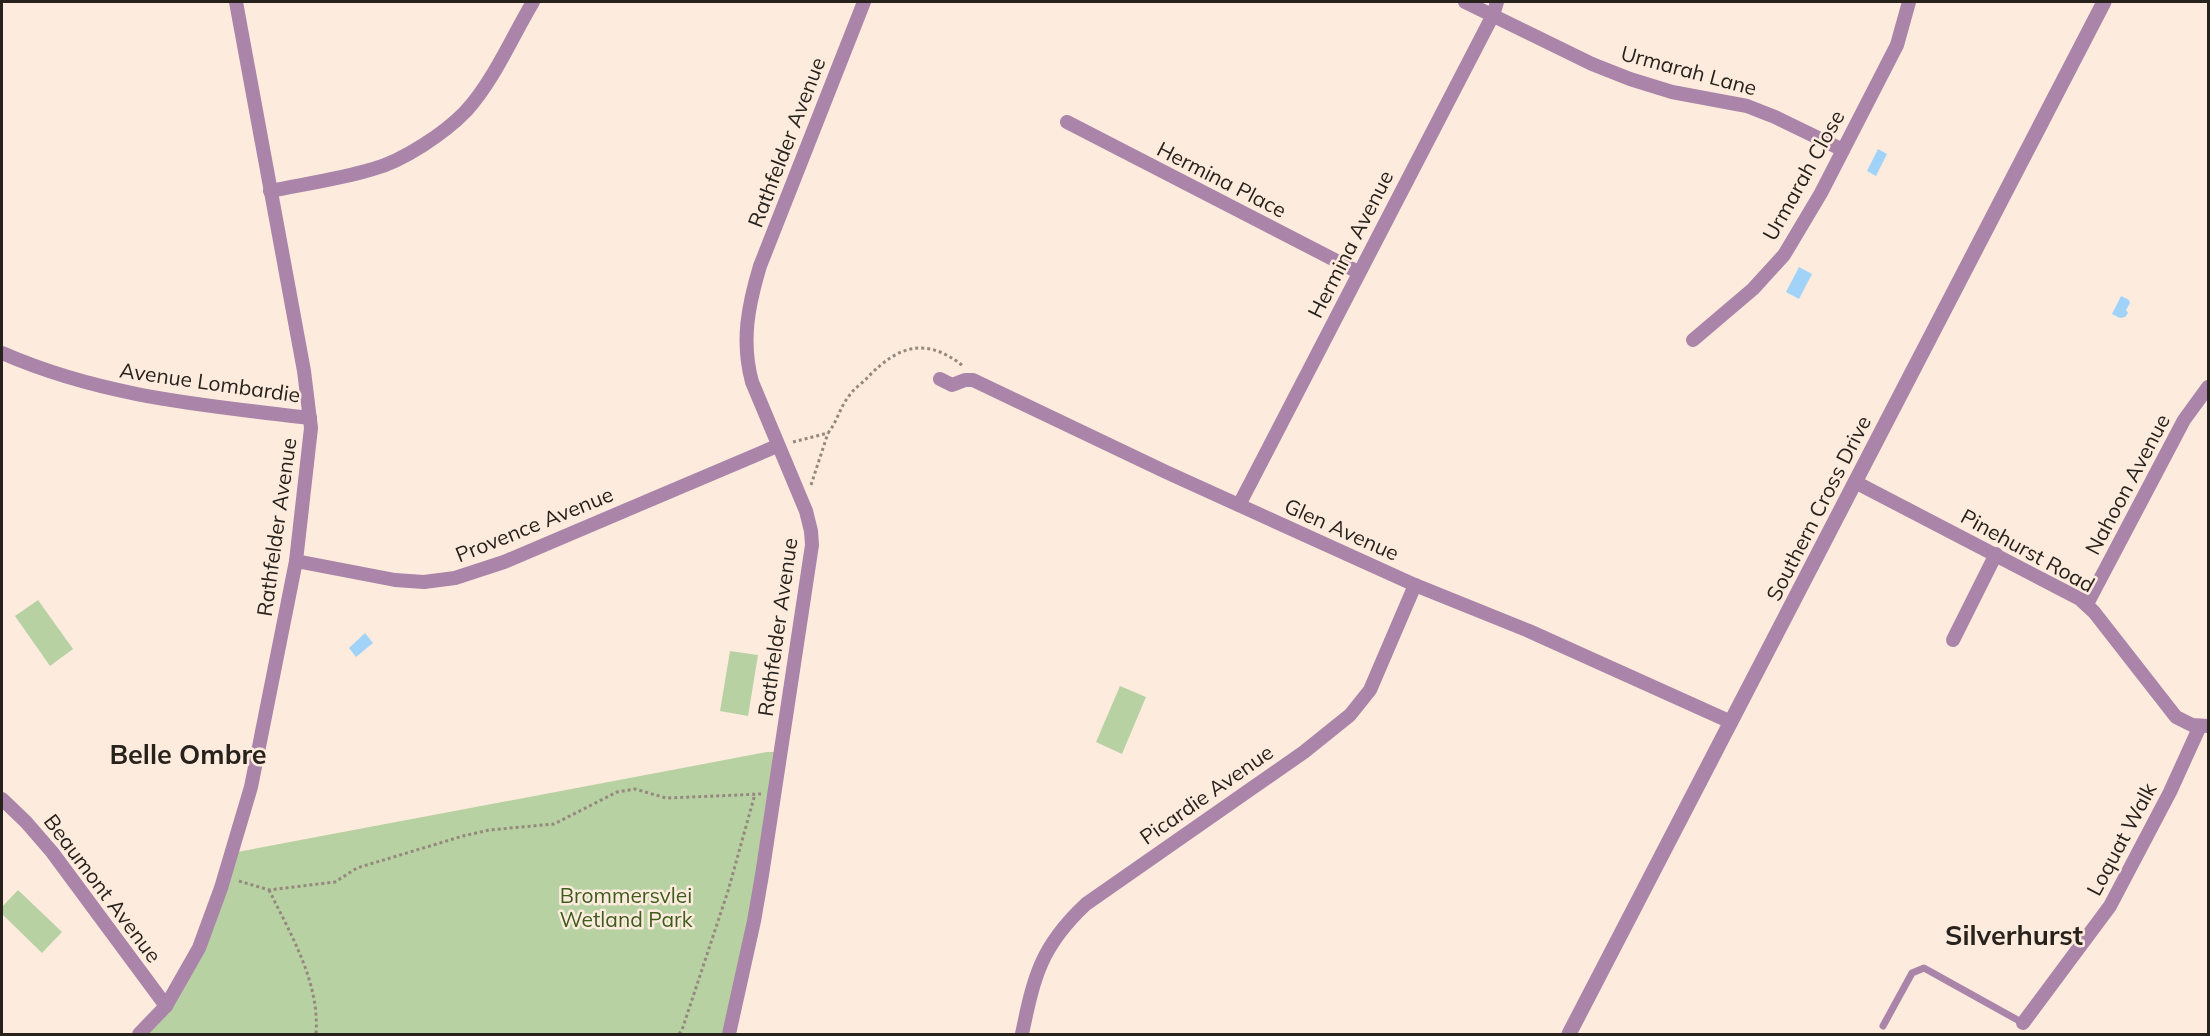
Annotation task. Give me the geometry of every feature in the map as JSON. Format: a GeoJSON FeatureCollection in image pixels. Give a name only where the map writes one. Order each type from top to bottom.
{"type":"FeatureCollection","features":[{"type":"Feature","properties":{"kind":"street","name":"Rathfelder Avenue"},"geometry":{"type":"LineString","coordinates":[[139,1035],[166,1006],[199,948],[225,874],[254,775],[296,561],[310,444],[310,418],[304,371],[236,2]]}},
{"type":"Feature","properties":{"kind":"street"},"geometry":{"type":"LineString","coordinates":[[270,191],[375,169],[429,141],[454,122],[476,98],[533,2]]}},
{"type":"Feature","properties":{"kind":"street","name":"Rathfelder Avenue"},"geometry":{"type":"LineString","coordinates":[[729,1035],[754,921],[812,545],[811,531],[803,504],[752,382],[745,343],[748,310],[760,266],[864,2]]}},
{"type":"Feature","properties":{"kind":"street","name":"Urmarah Lane"},"geometry":{"type":"LineString","coordinates":[[1465,2],[1495,8],[1592,64],[1630,79],[1672,92],[1747,106],[1843,150]]}},
{"type":"Feature","properties":{"kind":"street","name":"Urmarah Close"},"geometry":{"type":"LineString","coordinates":[[1693,340],[1754,289],[1779,261],[1815,203],[1897,45],[1910,2]]}},
{"type":"Feature","properties":{"kind":"street","name":"Southern Cross Drive"},"geometry":{"type":"LineString","coordinates":[[1569,1035],[2104,2]]}},
{"type":"Feature","properties":{"kind":"street","name":"Hermina Avenue"},"geometry":{"type":"LineString","coordinates":[[1239,505],[1495,8]]}},
{"type":"Feature","properties":{"kind":"street","name":"Hermina Place"},"geometry":{"type":"LineString","coordinates":[[1067,122],[1358,272]]}},
{"type":"Feature","properties":{"kind":"street","name":"Avenue Lombardie"},"geometry":{"type":"LineString","coordinates":[[2,353],[26,364],[103,388],[139,396],[310,418]]}},
{"type":"Feature","properties":{"kind":"street","name":"Glen Avenue"},"geometry":{"type":"LineString","coordinates":[[940,379],[954,385],[969,379],[1415,585],[1528,631],[1731,722]]}},
{"type":"Feature","properties":{"kind":"street","name":"Nahoon Avenue"},"geometry":{"type":"LineString","coordinates":[[2086,604],[2184,420],[2208,387]]}},
{"type":"Feature","properties":{"kind":"street","name":"Provence Avenue"},"geometry":{"type":"LineString","coordinates":[[296,561],[395,580],[424,582],[455,578],[504,562],[777,446]]}},
{"type":"Feature","properties":{"kind":"street","name":"Pinehurst Road"},"geometry":{"type":"LineString","coordinates":[[1855,482],[1996,554],[2086,604],[2171,712],[2185,722],[2204,726]]}},
{"type":"Feature","properties":{"kind":"street"},"geometry":{"type":"LineString","coordinates":[[1953,640],[1996,554]]}},
{"type":"Feature","properties":{"kind":"street","name":"Picardie Avenue"},"geometry":{"type":"LineString","coordinates":[[1022,1035],[1038,968],[1064,926],[1094,899],[1304,752],[1350,716],[1370,690],[1415,585]]}},
{"type":"Feature","properties":{"kind":"street","name":"Loquat Walk"},"geometry":{"type":"LineString","coordinates":[[2023,1023],[2110,906],[2204,726]]}},
{"type":"Feature","properties":{"kind":"street","name":"Beaumont Avenue"},"geometry":{"type":"LineString","coordinates":[[2,799],[52,852],[166,1006]]}},
{"type":"Feature","properties":{"kind":"lane"},"geometry":{"type":"LineString","coordinates":[[1882,1026],[1912,973],[1924,968],[2023,1023]]}},
{"type":"Feature","properties":{"kind":"path"},"geometry":{"type":"LineString","coordinates":[[803,504],[828,433],[848,396],[880,364],[905,349],[930,348],[948,355],[963,366],[969,379]]}},
{"type":"Feature","properties":{"kind":"path"},"geometry":{"type":"LineString","coordinates":[[777,446],[828,433]]}},
{"type":"Feature","properties":{"kind":"path"},"geometry":{"type":"LineString","coordinates":[[225,874],[244,883],[269,890],[335,882],[357,868],[489,830],[554,824],[617,792],[635,789],[666,798],[774,793]]}},
{"type":"Feature","properties":{"kind":"path"},"geometry":{"type":"LineString","coordinates":[[679,1035],[707,956],[755,794]]}},
{"type":"Feature","properties":{"kind":"path"},"geometry":{"type":"LineString","coordinates":[[269,890],[300,952],[318,1013],[316,1035]]}},
{"type":"Feature","properties":{"kind":"green space"},"geometry":{"type":"Polygon","coordinates":[[[38,600],[73,649],[50,666],[15,616],[38,600]]]}},
{"type":"Feature","properties":{"kind":"green space"},"geometry":{"type":"Polygon","coordinates":[[[730,651],[758,655],[748,716],[720,711],[730,651]]]}},
{"type":"Feature","properties":{"kind":"green space"},"geometry":{"type":"Polygon","coordinates":[[[1120,686],[1146,697],[1122,754],[1096,742],[1120,686]]]}},
{"type":"Feature","properties":{"kind":"green space","name":"Brommersvlei Wetland Park"},"geometry":{"type":"Polygon","coordinates":[[[767,752],[781,752],[729,1034],[139,1034],[191,965],[232,853],[767,752]]]}},
{"type":"Feature","properties":{"kind":"green space"},"geometry":{"type":"Polygon","coordinates":[[[18,890],[62,932],[42,953],[2,914],[2,907],[18,890]]]}},
{"type":"Feature","properties":{"kind":"water"},"geometry":{"type":"Polygon","coordinates":[[[1878,149],[1887,154],[1876,176],[1867,171],[1878,149]]]}},
{"type":"Feature","properties":{"kind":"water"},"geometry":{"type":"Polygon","coordinates":[[[1799,267],[1812,274],[1799,299],[1786,292],[1799,267]]]}},
{"type":"Feature","properties":{"kind":"water"},"geometry":{"type":"Polygon","coordinates":[[[2121,296],[2130,303],[2126,310],[2128,313],[2125,317],[2120,318],[2112,314],[2121,296]]]}},
{"type":"Feature","properties":{"kind":"water"},"geometry":{"type":"Polygon","coordinates":[[[365,633],[373,643],[356,657],[349,648],[365,633]]]}},
{"type":"Feature","properties":{"kind":"district","name":"Belle Ombre"},"geometry":{"type":"Point","coordinates":[188,754]}},
{"type":"Feature","properties":{"kind":"district","name":"Silverhurst"},"geometry":{"type":"Point","coordinates":[2014,935]}}]}
